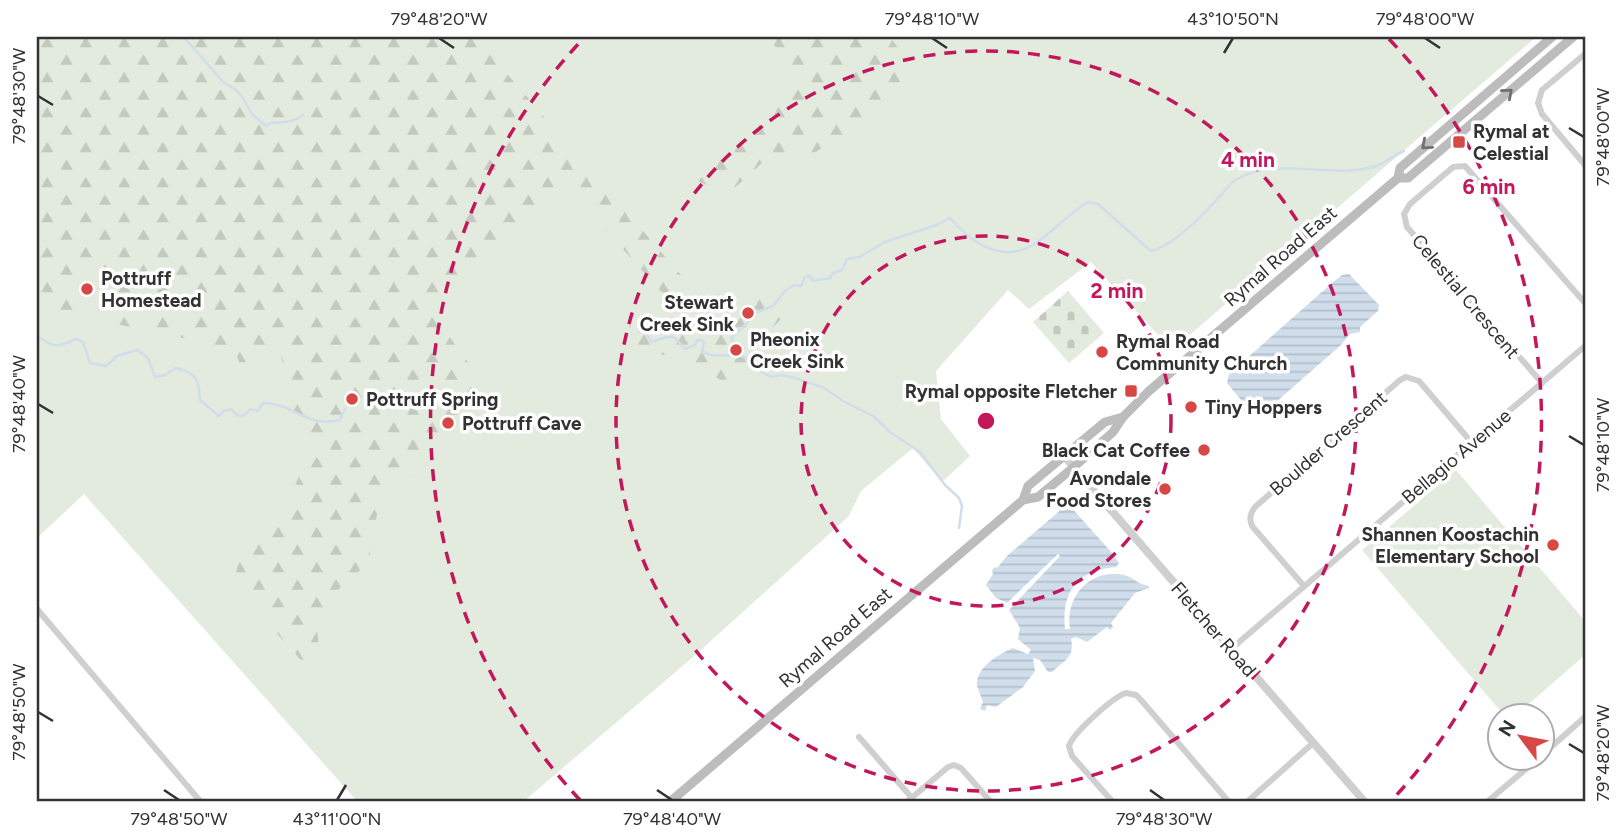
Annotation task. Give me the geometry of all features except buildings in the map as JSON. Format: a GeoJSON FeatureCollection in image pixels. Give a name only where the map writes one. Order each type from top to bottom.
{"type":"FeatureCollection","features":[{"type":"Feature","properties":{"kind":"main road","name":"Rymal Road East"},"geometry":{"type":"LineString","coordinates":[[671,801],[1023,500],[1038,497],[1074,467],[1113,432],[1123,416],[1149,391],[1398,178],[1400,168],[1552,37]]}},
{"type":"Feature","properties":{"kind":"main road","name":"Rymal Road East"},"geometry":{"type":"LineString","coordinates":[[1398,178],[1408,178],[1573,37]]}},
{"type":"Feature","properties":{"kind":"main road","name":"Rymal Road East"},"geometry":{"type":"LineString","coordinates":[[1023,500],[1028,486],[1105,422],[1123,416]]}},
{"type":"Feature","properties":{"kind":"street"},"geometry":{"type":"LineString","coordinates":[[1585,54],[1542,90],[1538,103],[1542,114],[1585,165]]}},
{"type":"Feature","properties":{"kind":"street","name":"Celestial Crescent"},"geometry":{"type":"LineString","coordinates":[[1542,383],[1407,227],[1404,221],[1406,209],[1453,167],[1465,166],[1585,303]]}},
{"type":"Feature","properties":{"kind":"street","name":"Bellagio Avenue"},"geometry":{"type":"LineString","coordinates":[[1231,649],[1585,346]]}},
{"type":"Feature","properties":{"kind":"street","name":"Boulder Crescent"},"geometry":{"type":"LineString","coordinates":[[1304,586],[1252,526],[1251,513],[1399,380],[1406,377],[1419,381],[1472,443]]}},
{"type":"Feature","properties":{"kind":"street","name":"Fletcher Road"},"geometry":{"type":"LineString","coordinates":[[1064,456],[1364,801]]}},
{"type":"Feature","properties":{"kind":"street"},"geometry":{"type":"LineString","coordinates":[[37,609],[200,801]]}},
{"type":"Feature","properties":{"kind":"street"},"geometry":{"type":"LineString","coordinates":[[1112,801],[1072,756],[1069,746],[1074,736],[1126,692],[1141,700],[1228,801]]}},
{"type":"Feature","properties":{"kind":"street"},"geometry":{"type":"LineString","coordinates":[[1556,742],[1585,717]]}},
{"type":"Feature","properties":{"kind":"street"},"geometry":{"type":"LineString","coordinates":[[859,737],[910,800],[948,767],[954,765],[960,767],[990,801]]}},
{"type":"Feature","properties":{"kind":"street"},"geometry":{"type":"LineString","coordinates":[[1248,801],[1313,743]]}},
{"type":"Feature","properties":{"kind":"street"},"geometry":{"type":"LineString","coordinates":[[1489,801],[1522,772]]}},
{"type":"Feature","properties":{"kind":"green space"},"geometry":{"type":"Polygon","coordinates":[[[37,37],[1536,37],[1172,350],[1091,262],[1029,309],[1008,290],[936,371],[941,419],[970,456],[942,482],[913,448],[861,491],[849,516],[693,657],[524,801],[357,801],[84,494],[37,538],[37,37]]]}},
{"type":"Feature","properties":{"kind":"green space"},"geometry":{"type":"Polygon","coordinates":[[[37,37],[475,37],[727,328],[734,327],[751,301],[769,292],[789,301],[788,312],[762,338],[755,360],[741,379],[721,380],[678,357],[650,353],[624,341],[629,326],[641,314],[650,315],[684,334],[696,331],[563,182],[432,313],[493,396],[471,422],[404,483],[387,493],[378,509],[368,564],[343,584],[325,609],[317,628],[319,650],[308,668],[235,587],[241,558],[278,517],[299,477],[309,448],[308,426],[288,407],[288,392],[280,386],[285,368],[278,349],[251,367],[239,362],[235,349],[102,321],[86,312],[64,327],[37,297],[37,37]]]}},
{"type":"Feature","properties":{"kind":"green space"},"geometry":{"type":"Polygon","coordinates":[[[767,37],[890,37],[907,62],[909,70],[878,103],[863,139],[831,138],[812,155],[799,158],[773,153],[729,193],[691,179],[729,143],[793,91],[799,74],[767,37]]]}},
{"type":"Feature","properties":{"kind":"green space"},"geometry":{"type":"Polygon","coordinates":[[[1068,291],[1104,333],[1069,363],[1033,322],[1068,291]]]}},
{"type":"Feature","properties":{"kind":"green space"},"geometry":{"type":"Polygon","coordinates":[[[1456,470],[1585,621],[1585,655],[1531,702],[1493,702],[1362,550],[1456,470]]]}},
{"type":"Feature","properties":{"kind":"water"},"geometry":{"type":"Polygon","coordinates":[[[1349,274],[1379,305],[1378,311],[1360,327],[1360,332],[1350,334],[1261,415],[1244,411],[1246,406],[1227,383],[1229,374],[1332,283],[1342,275],[1349,274]]]}},
{"type":"Feature","properties":{"kind":"water"},"geometry":{"type":"Polygon","coordinates":[[[1070,506],[1119,563],[1116,567],[1091,573],[1075,585],[1066,604],[1065,629],[1070,629],[1069,617],[1076,596],[1091,580],[1112,574],[1124,575],[1149,588],[1135,593],[1111,623],[1113,627],[1110,630],[1107,627],[1087,642],[1076,637],[1071,639],[1070,654],[1052,672],[1048,672],[1040,660],[1033,658],[1035,671],[1023,687],[996,707],[987,705],[985,711],[980,709],[983,702],[977,685],[984,667],[1013,648],[1030,655],[1028,654],[1031,650],[1018,639],[1020,628],[1009,610],[1060,556],[1058,554],[1007,603],[996,598],[986,585],[993,574],[992,570],[1063,508],[1070,506]]]}},
{"type":"Feature","properties":{"kind":"waterway"},"geometry":{"type":"LineString","coordinates":[[184,37],[223,82],[235,89],[252,114],[266,126],[292,121],[303,115]]}},
{"type":"Feature","properties":{"kind":"waterway"},"geometry":{"type":"LineString","coordinates":[[740,355],[741,344],[732,342],[732,337],[748,322],[752,314],[773,306],[785,291],[794,285],[801,286],[805,277],[810,276],[813,281],[830,278],[833,273],[842,270],[847,259],[859,257],[885,242],[950,218],[978,243],[1000,251],[1012,252],[1036,243],[1088,202],[1098,204],[1151,251],[1169,243],[1204,213],[1232,183],[1253,172],[1288,168],[1359,170],[1379,165],[1404,151]]}},
{"type":"Feature","properties":{"kind":"waterway"},"geometry":{"type":"LineString","coordinates":[[639,331],[645,333],[652,342],[674,337],[685,349],[701,340],[704,343],[702,351],[706,353],[715,356],[740,356],[760,365],[762,372],[771,377],[781,375],[824,388],[873,416],[890,432],[920,452],[945,485],[959,498],[962,506],[959,528]]}},
{"type":"Feature","properties":{"kind":"waterway"},"geometry":{"type":"LineString","coordinates":[[37,336],[56,345],[76,339],[83,342],[90,363],[106,366],[117,356],[137,350],[148,358],[155,377],[165,375],[176,368],[193,375],[200,400],[219,416],[223,411],[231,409],[237,415],[243,416],[251,409],[258,411],[263,403],[283,407],[317,421],[328,422],[340,420],[345,409]]}},
{"type":"Feature","properties":{"kind":"place","name":"Rymal at Celestial"},"geometry":{"type":"Point","coordinates":[1459,142]}},
{"type":"Feature","properties":{"kind":"place","name":"Pottruff Homestead"},"geometry":{"type":"Point","coordinates":[87,289]}},
{"type":"Feature","properties":{"kind":"place","name":"Stewart Creek Sink"},"geometry":{"type":"Point","coordinates":[748,313]}},
{"type":"Feature","properties":{"kind":"place","name":"Pheonix Creek Sink"},"geometry":{"type":"Point","coordinates":[736,350]}},
{"type":"Feature","properties":{"kind":"place","name":"Rymal Road Community Church"},"geometry":{"type":"Point","coordinates":[1102,352]}},
{"type":"Feature","properties":{"kind":"place","name":"Rymal opposite Fletcher"},"geometry":{"type":"Point","coordinates":[1131,391]}},
{"type":"Feature","properties":{"kind":"place","name":"Pottruff Spring"},"geometry":{"type":"Point","coordinates":[352,399]}},
{"type":"Feature","properties":{"kind":"place","name":"Tiny Hoppers"},"geometry":{"type":"Point","coordinates":[1191,407]}},
{"type":"Feature","properties":{"kind":"place","name":"Pottruff Cave"},"geometry":{"type":"Point","coordinates":[448,423]}},
{"type":"Feature","properties":{"kind":"place","name":"Black Cat Coffee"},"geometry":{"type":"Point","coordinates":[1204,450]}},
{"type":"Feature","properties":{"kind":"place","name":"Avondale Food Stores"},"geometry":{"type":"Point","coordinates":[1165,489]}},
{"type":"Feature","properties":{"kind":"place","name":"Shannen Koostachin Elementary School"},"geometry":{"type":"Point","coordinates":[1553,545]}}]}
